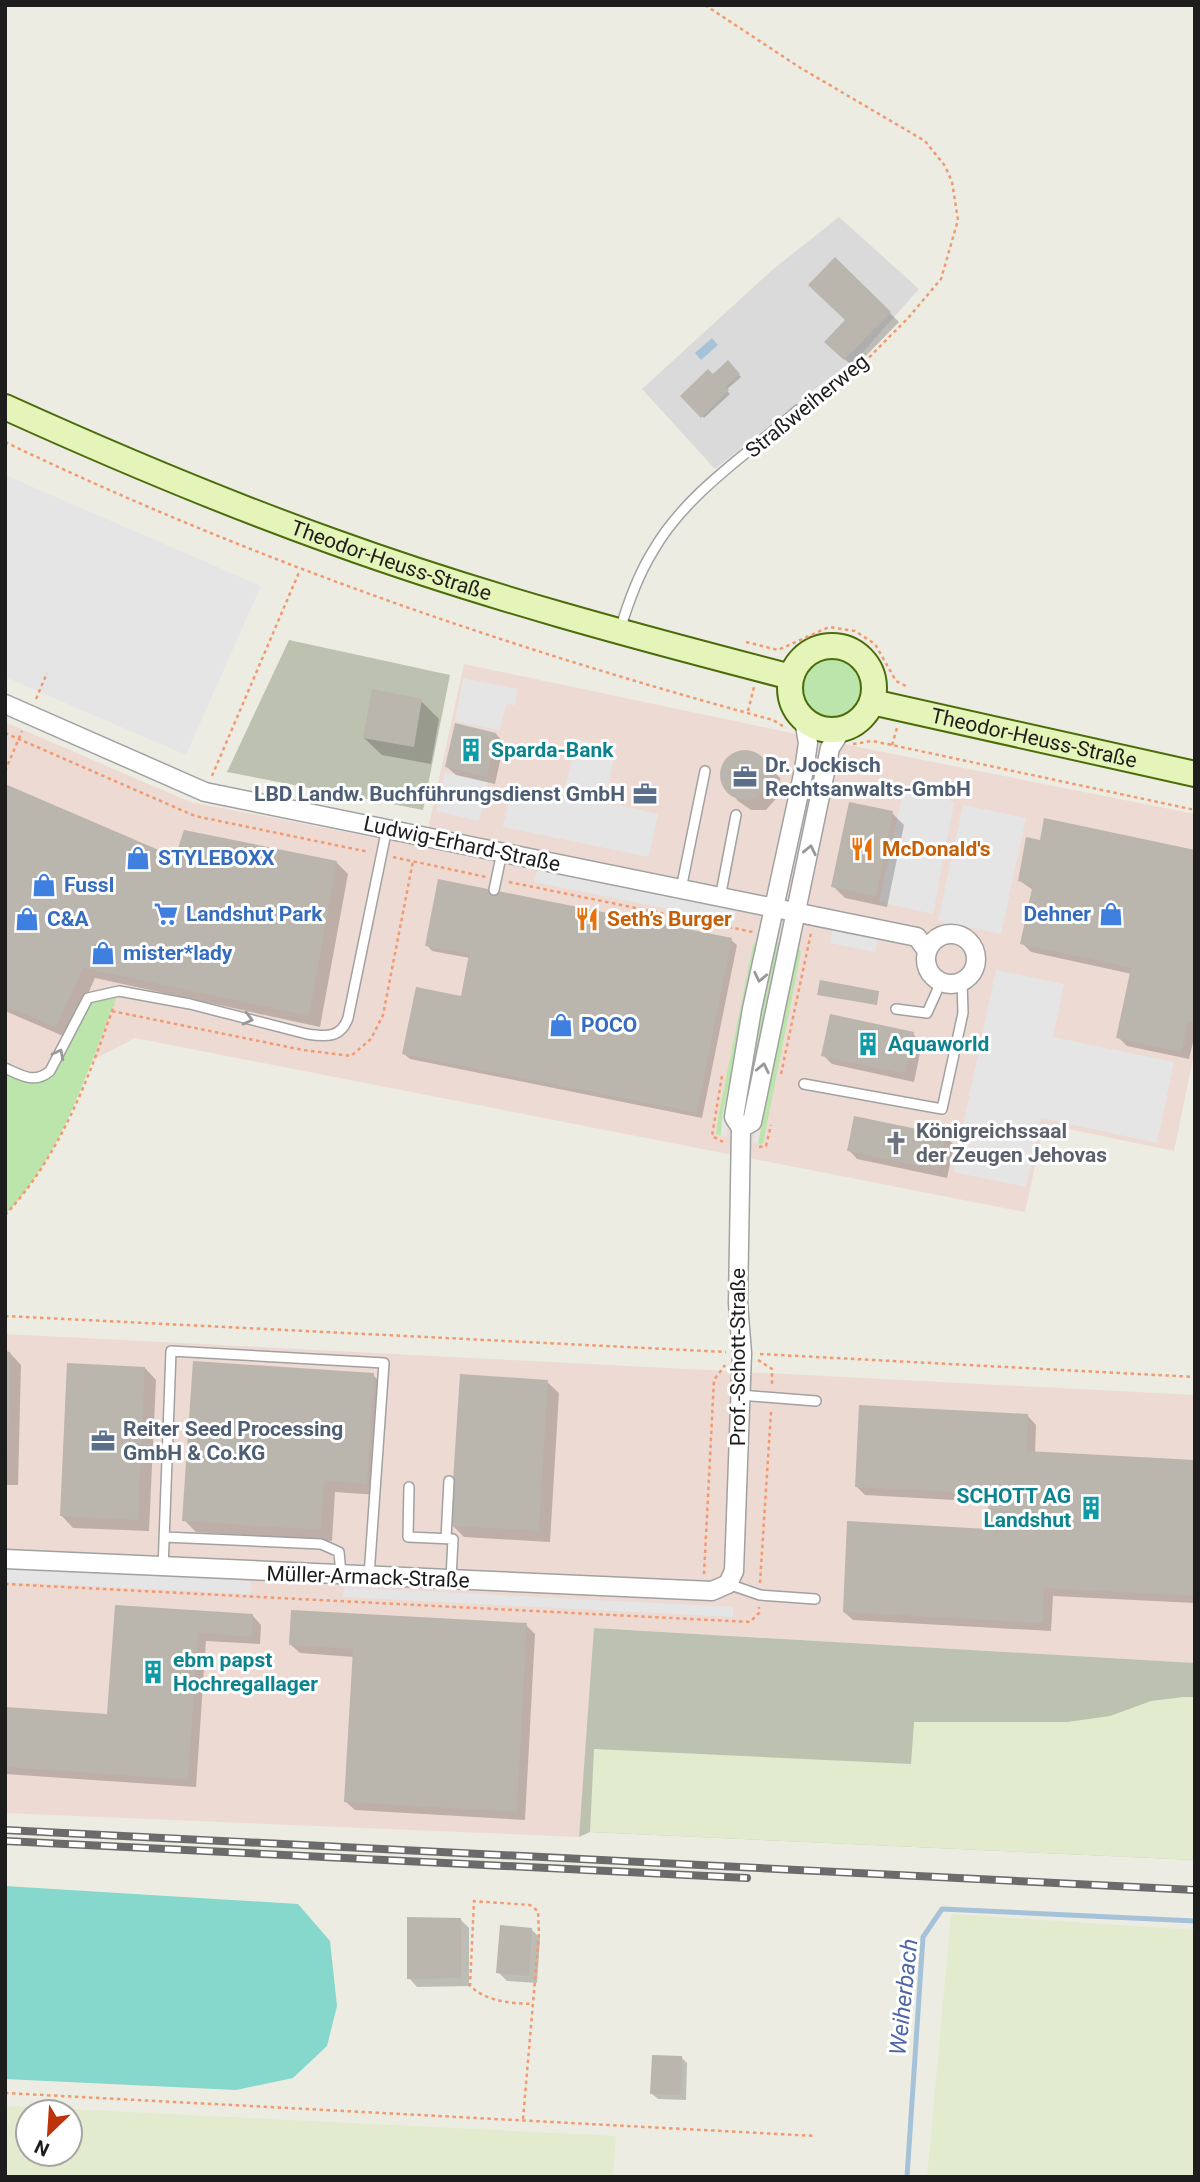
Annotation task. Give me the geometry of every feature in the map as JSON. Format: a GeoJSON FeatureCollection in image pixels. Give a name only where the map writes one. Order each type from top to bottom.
{"type":"FeatureCollection","features":[{"type":"Feature","properties":{"kind":"main road","name":"Theodor-Heuss-Straße"},"geometry":{"type":"LineString","coordinates":[[5,407],[191,487],[334,542],[460,585],[791,677]]}},
{"type":"Feature","properties":{"kind":"main road"},"geometry":{"type":"LineString","coordinates":[[825,646],[844,648],[867,664],[874,682],[872,702],[861,719],[842,729],[822,729],[804,720],[791,700],[791,677],[807,654],[825,646]]}},
{"type":"Feature","properties":{"kind":"main road","name":"Theodor-Heuss-Straße"},"geometry":{"type":"LineString","coordinates":[[872,702],[1195,774]]}},
{"type":"Feature","properties":{"kind":"street","name":"Ludwig-Erhard-Straße"},"geometry":{"type":"LineString","coordinates":[[5,704],[205,792],[917,937],[927,951]]}},
{"type":"Feature","properties":{"kind":"street","name":"Prof.-Schott-Straße"},"geometry":{"type":"LineString","coordinates":[[728,1584],[734,1571],[742,1353],[738,1303],[741,1128],[734,1117],[808,750],[804,720]]}},
{"type":"Feature","properties":{"kind":"street","name":"Prof.-Schott-Straße"},"geometry":{"type":"LineString","coordinates":[[741,1128],[752,1122],[829,754],[842,729]]}},
{"type":"Feature","properties":{"kind":"street"},"geometry":{"type":"LineString","coordinates":[[948,934],[968,941],[976,961],[971,974],[962,981],[941,982],[927,965],[927,951],[935,939],[948,934]]}},
{"type":"Feature","properties":{"kind":"street","name":"Müller-Armack-Straße"},"geometry":{"type":"LineString","coordinates":[[5,1559],[163,1569],[712,1591],[728,1584]]}},
{"type":"Feature","properties":{"kind":"lane","name":"Straßweiherweg"},"geometry":{"type":"LineString","coordinates":[[619,631],[642,571],[674,522],[718,478],[798,410]]}},
{"type":"Feature","properties":{"kind":"lane"},"geometry":{"type":"LineString","coordinates":[[681,888],[705,771]]}},
{"type":"Feature","properties":{"kind":"lane"},"geometry":{"type":"LineString","coordinates":[[720,898],[736,815]]}},
{"type":"Feature","properties":{"kind":"lane"},"geometry":{"type":"LineString","coordinates":[[5,1068],[26,1078],[43,1077],[50,1071],[88,998],[118,991],[190,1004],[325,1037],[337,1034],[345,1028],[348,1018],[387,828]]}},
{"type":"Feature","properties":{"kind":"lane"},"geometry":{"type":"LineString","coordinates":[[494,890],[502,852]]}},
{"type":"Feature","properties":{"kind":"lane"},"geometry":{"type":"LineString","coordinates":[[804,1084],[942,1110],[963,1013],[962,981]]}},
{"type":"Feature","properties":{"kind":"lane"},"geometry":{"type":"LineString","coordinates":[[896,1009],[927,1013],[941,982]]}},
{"type":"Feature","properties":{"kind":"lane"},"geometry":{"type":"LineString","coordinates":[[163,1569],[171,1350],[384,1363],[369,1577]]}},
{"type":"Feature","properties":{"kind":"lane"},"geometry":{"type":"LineString","coordinates":[[740,1395],[816,1401]]}},
{"type":"Feature","properties":{"kind":"lane"},"geometry":{"type":"LineString","coordinates":[[446,1539],[449,1481]]}},
{"type":"Feature","properties":{"kind":"lane"},"geometry":{"type":"LineString","coordinates":[[410,1487],[408,1537],[453,1539],[451,1581]]}},
{"type":"Feature","properties":{"kind":"lane"},"geometry":{"type":"LineString","coordinates":[[164,1537],[321,1544],[339,1552],[341,1576]]}},
{"type":"Feature","properties":{"kind":"lane"},"geometry":{"type":"LineString","coordinates":[[728,1584],[760,1595],[815,1599]]}},
{"type":"Feature","properties":{"kind":"path","name":"Straßweiherweg"},"geometry":{"type":"LineString","coordinates":[[705,5],[799,67],[925,141],[945,166],[956,198],[954,240],[932,292],[848,379],[798,410]]}},
{"type":"Feature","properties":{"kind":"path"},"geometry":{"type":"LineString","coordinates":[[5,442],[72,474],[300,570],[538,650],[773,720],[789,730],[791,747],[808,750]]}},
{"type":"Feature","properties":{"kind":"path"},"geometry":{"type":"LineString","coordinates":[[205,792],[300,570]]}},
{"type":"Feature","properties":{"kind":"path"},"geometry":{"type":"LineString","coordinates":[[738,640],[778,650],[829,627],[855,631],[875,643],[896,681],[909,688]]}},
{"type":"Feature","properties":{"kind":"path"},"geometry":{"type":"LineString","coordinates":[[829,754],[844,757],[847,750],[859,741],[892,745],[1195,810]]}},
{"type":"Feature","properties":{"kind":"path"},"geometry":{"type":"LineString","coordinates":[[112,1011],[303,1051],[351,1056],[370,1039],[383,1015],[413,861]]}},
{"type":"Feature","properties":{"kind":"path"},"geometry":{"type":"LineString","coordinates":[[5,1215],[19,1200],[59,1141],[118,991]]}},
{"type":"Feature","properties":{"kind":"path"},"geometry":{"type":"LineString","coordinates":[[5,1315],[1195,1377]]}},
{"type":"Feature","properties":{"kind":"path"},"geometry":{"type":"LineString","coordinates":[[5,1584],[750,1622],[759,1613],[772,1369],[742,1353]]}},
{"type":"Feature","properties":{"kind":"path"},"geometry":{"type":"LineString","coordinates":[[728,1584],[704,1575],[714,1380],[721,1367],[742,1353]]}},
{"type":"Feature","properties":{"kind":"path"},"geometry":{"type":"LineString","coordinates":[[523,2120],[533,2004],[539,1933],[538,1911],[530,1905],[474,1901],[470,1986],[479,1994],[501,2002],[533,2004]]}},
{"type":"Feature","properties":{"kind":"path"},"geometry":{"type":"LineString","coordinates":[[5,2093],[816,2136]]}},
{"type":"Feature","properties":{"kind":"shaded area"},"geometry":{"type":"Polygon","coordinates":[[[839,217],[919,289],[855,361],[825,381],[715,469],[642,389],[771,271],[839,217]]]}},
{"type":"Feature","properties":{"kind":"shaded area"},"geometry":{"type":"Polygon","coordinates":[[[712,338],[718,345],[701,360],[695,353],[712,338]]]}},
{"type":"Feature","properties":{"kind":"shaded area"},"geometry":{"type":"Polygon","coordinates":[[[5,475],[261,586],[186,755],[5,677],[5,475]]]}},
{"type":"Feature","properties":{"kind":"shaded area"},"geometry":{"type":"Polygon","coordinates":[[[289,640],[450,675],[423,810],[227,772],[289,640]]]}},
{"type":"Feature","properties":{"kind":"shaded area"},"geometry":{"type":"Polygon","coordinates":[[[464,664],[1195,814],[1195,1049],[1174,1151],[1044,1124],[1025,1212],[135,1038],[24,1096],[5,1088],[5,722],[190,802],[424,847],[464,664]]]}},
{"type":"Feature","properties":{"kind":"shaded area"},"geometry":{"type":"Polygon","coordinates":[[[463,678],[518,689],[515,705],[506,704],[500,730],[455,721],[463,678]]]}},
{"type":"Feature","properties":{"kind":"shaded area"},"geometry":{"type":"Polygon","coordinates":[[[576,739],[616,748],[605,802],[658,814],[649,857],[503,827],[512,784],[564,794],[576,739]]]}},
{"type":"Feature","properties":{"kind":"shaded area"},"geometry":{"type":"Polygon","coordinates":[[[445,772],[488,782],[479,821],[436,811],[445,772]]]}},
{"type":"Feature","properties":{"kind":"shaded area"},"geometry":{"type":"Polygon","coordinates":[[[917,788],[938,792],[954,803],[933,914],[879,902],[902,797],[905,792],[917,788]]]}},
{"type":"Feature","properties":{"kind":"shaded area"},"geometry":{"type":"Polygon","coordinates":[[[963,805],[1026,818],[1001,934],[938,921],[963,805]]]}},
{"type":"Feature","properties":{"kind":"shaded area"},"geometry":{"type":"Polygon","coordinates":[[[537,870],[736,911],[734,922],[534,882],[537,870]]]}},
{"type":"Feature","properties":{"kind":"shaded area"},"geometry":{"type":"Polygon","coordinates":[[[833,928],[878,937],[875,952],[830,943],[833,928]]]}},
{"type":"Feature","properties":{"kind":"shaded area"},"geometry":{"type":"Polygon","coordinates":[[[756,954],[727,1137],[721,1135],[722,1118],[756,954]]]}},
{"type":"Feature","properties":{"kind":"shaded area"},"geometry":{"type":"Polygon","coordinates":[[[791,956],[794,962],[758,1143],[753,1142],[791,956]]]}},
{"type":"Feature","properties":{"kind":"shaded area"},"geometry":{"type":"Polygon","coordinates":[[[996,970],[1064,984],[1053,1037],[1174,1062],[1157,1143],[1041,1118],[1026,1187],[953,1172],[996,970]]]}},
{"type":"Feature","properties":{"kind":"shaded area"},"geometry":{"type":"Polygon","coordinates":[[[5,1334],[1195,1395],[1195,1663],[595,1628],[579,1837],[5,1813],[5,1334]]]}},
{"type":"Feature","properties":{"kind":"shaded area"},"geometry":{"type":"Polygon","coordinates":[[[5,1568],[251,1581],[250,1594],[5,1582],[5,1568]]]}},
{"type":"Feature","properties":{"kind":"shaded area"},"geometry":{"type":"Polygon","coordinates":[[[344,1587],[733,1607],[733,1617],[343,1597],[344,1587]]]}},
{"type":"Feature","properties":{"kind":"shaded area"},"geometry":{"type":"Polygon","coordinates":[[[594,1628],[1195,1663],[1195,1860],[590,1832],[579,1837],[594,1628]]]}},
{"type":"Feature","properties":{"kind":"shaded area"},"geometry":{"type":"Polygon","coordinates":[[[1195,1697],[1195,1860],[590,1832],[594,1749],[911,1764],[914,1722],[1067,1722],[1110,1716],[1151,1701],[1195,1697]]]}},
{"type":"Feature","properties":{"kind":"shaded area"},"geometry":{"type":"Polygon","coordinates":[[[5,1886],[298,1904],[330,1941],[337,2006],[327,2046],[293,2078],[236,2090],[5,2079],[5,1886]]]}},
{"type":"Feature","properties":{"kind":"shaded area"},"geometry":{"type":"Polygon","coordinates":[[[951,1914],[1195,1930],[1195,2177],[927,2177],[951,1914]]]}},
{"type":"Feature","properties":{"kind":"shaded area"},"geometry":{"type":"Polygon","coordinates":[[[5,2106],[14,2106],[14,2168],[84,2168],[84,2110],[616,2136],[613,2177],[5,2177],[5,2106]]]}},
{"type":"Feature","properties":{"kind":"green space"},"geometry":{"type":"Polygon","coordinates":[[[832,655],[845,658],[856,665],[863,676],[866,689],[863,702],[856,713],[845,720],[832,723],[819,720],[808,713],[801,702],[798,689],[801,676],[808,665],[819,658],[832,655]]]}},
{"type":"Feature","properties":{"kind":"green space"},"geometry":{"type":"Polygon","coordinates":[[[761,938],[755,954],[721,1135],[716,1134],[753,945],[761,938]]]}},
{"type":"Feature","properties":{"kind":"green space"},"geometry":{"type":"Polygon","coordinates":[[[780,942],[746,1120],[740,1115],[772,955],[776,943],[780,942]]]}},
{"type":"Feature","properties":{"kind":"green space"},"geometry":{"type":"Polygon","coordinates":[[[797,945],[801,952],[763,1144],[758,1143],[797,945]]]}},
{"type":"Feature","properties":{"kind":"green space"},"geometry":{"type":"Polygon","coordinates":[[[119,991],[59,1137],[26,1191],[5,1215],[5,1068],[44,1077],[88,998],[119,991]]]}},
{"type":"Feature","properties":{"kind":"building"},"geometry":{"type":"Polygon","coordinates":[[[835,257],[891,312],[844,360],[824,342],[845,320],[808,285],[835,257]]]}},
{"type":"Feature","properties":{"kind":"building"},"geometry":{"type":"Polygon","coordinates":[[[728,360],[740,374],[726,387],[729,390],[701,418],[680,396],[708,369],[713,374],[728,360]]]}},
{"type":"Feature","properties":{"kind":"building"},"geometry":{"type":"Polygon","coordinates":[[[372,689],[422,699],[414,747],[363,738],[372,689]]]}},
{"type":"Feature","properties":{"kind":"building","name":"Sparda-Bank"},"geometry":{"type":"Polygon","coordinates":[[[455,723],[496,733],[487,777],[445,767],[455,723]]]}},
{"type":"Feature","properties":{"kind":"building","name":"Dr. Jockisch Rechtsanwalts-GmbH"},"geometry":{"type":"Polygon","coordinates":[[[745,750],[763,757],[770,775],[763,793],[745,800],[727,793],[720,775],[727,757],[745,750]]]}},
{"type":"Feature","properties":{"kind":"building","name":"Landshut Park"},"geometry":{"type":"Polygon","coordinates":[[[5,784],[175,857],[184,830],[337,861],[309,1016],[83,968],[56,1027],[5,1006],[5,784]]]}},
{"type":"Feature","properties":{"kind":"building","name":"McDonald's"},"geometry":{"type":"Polygon","coordinates":[[[849,802],[893,811],[876,896],[831,887],[849,802]]]}},
{"type":"Feature","properties":{"kind":"building","name":"Dehner"},"geometry":{"type":"Polygon","coordinates":[[[1044,818],[1195,850],[1195,1022],[1188,1021],[1181,1052],[1116,1038],[1131,968],[1020,944],[1033,884],[1018,881],[1026,837],[1040,840],[1044,818]]]}},
{"type":"Feature","properties":{"kind":"building","name":"POCO"},"geometry":{"type":"Polygon","coordinates":[[[438,879],[732,938],[697,1113],[402,1054],[416,987],[461,996],[469,954],[425,946],[438,879]]]}},
{"type":"Feature","properties":{"kind":"building"},"geometry":{"type":"Polygon","coordinates":[[[820,980],[879,991],[877,1005],[817,995],[820,980]]]}},
{"type":"Feature","properties":{"kind":"building","name":"Aquaworld"},"geometry":{"type":"Polygon","coordinates":[[[830,1014],[914,1032],[905,1074],[821,1056],[830,1014]]]}},
{"type":"Feature","properties":{"kind":"building","name":"Königreichssaal der Zeugen Jehovas"},"geometry":{"type":"Polygon","coordinates":[[[854,1116],[946,1135],[939,1170],[847,1151],[854,1116]]]}},
{"type":"Feature","properties":{"kind":"building"},"geometry":{"type":"Polygon","coordinates":[[[5,1351],[10,1352],[8,1451],[5,1451],[5,1351]]]}},
{"type":"Feature","properties":{"kind":"building"},"geometry":{"type":"Polygon","coordinates":[[[193,1361],[374,1373],[367,1484],[324,1481],[321,1530],[182,1521],[193,1361]]]}},
{"type":"Feature","properties":{"kind":"building","name":"Reiter Seed Processing GmbH & Co.KG"},"geometry":{"type":"Polygon","coordinates":[[[67,1363],[145,1367],[138,1520],[60,1516],[67,1363]]]}},
{"type":"Feature","properties":{"kind":"building"},"geometry":{"type":"Polygon","coordinates":[[[460,1374],[548,1380],[539,1531],[450,1526],[460,1374]]]}},
{"type":"Feature","properties":{"kind":"building","name":"SCHOTT AG Landshut"},"geometry":{"type":"Polygon","coordinates":[[[859,1405],[1028,1414],[1027,1451],[1195,1460],[1195,1596],[1044,1588],[1043,1623],[843,1612],[847,1521],[987,1529],[989,1494],[855,1487],[859,1405]]]}},
{"type":"Feature","properties":{"kind":"building","name":"ebm papst Hochregallager"},"geometry":{"type":"Polygon","coordinates":[[[115,1605],[253,1614],[252,1637],[198,1633],[188,1780],[5,1767],[5,1707],[107,1714],[115,1605]]]}},
{"type":"Feature","properties":{"kind":"building"},"geometry":{"type":"Polygon","coordinates":[[[291,1610],[527,1623],[517,1812],[344,1802],[353,1649],[289,1645],[291,1610]]]}},
{"type":"Feature","properties":{"kind":"building"},"geometry":{"type":"Polygon","coordinates":[[[407,1917],[461,1918],[461,1978],[407,1979],[407,1917]]]}},
{"type":"Feature","properties":{"kind":"building"},"geometry":{"type":"Polygon","coordinates":[[[500,1925],[532,1928],[529,1976],[496,1973],[500,1925]]]}},
{"type":"Feature","properties":{"kind":"building"},"geometry":{"type":"Polygon","coordinates":[[[652,2055],[682,2056],[681,2095],[650,2094],[652,2055]]]}},
{"type":"Feature","properties":{"kind":"waterway","name":"Weiherbach"},"geometry":{"type":"LineString","coordinates":[[907,2177],[923,1937],[942,1909],[1195,1921]]}},
{"type":"Feature","properties":{"kind":"railway"},"geometry":{"type":"LineString","coordinates":[[5,1830],[1195,1890]]}},
{"type":"Feature","properties":{"kind":"railway"},"geometry":{"type":"LineString","coordinates":[[5,1841],[747,1878]]}},
{"type":"Feature","properties":{"kind":"place","name":"Sparda-Bank"},"geometry":{"type":"Point","coordinates":[471,750]}},
{"type":"Feature","properties":{"kind":"place","name":"Dr. Jockisch Rechtsanwalts-GmbH"},"geometry":{"type":"Point","coordinates":[745,777]}},
{"type":"Feature","properties":{"kind":"place","name":"LBD Landw. Buchführungsdienst GmbH"},"geometry":{"type":"Point","coordinates":[645,794]}},
{"type":"Feature","properties":{"kind":"place","name":"McDonald's"},"geometry":{"type":"Point","coordinates":[862,849]}},
{"type":"Feature","properties":{"kind":"place","name":"STYLEBOXX"},"geometry":{"type":"Point","coordinates":[138,858]}},
{"type":"Feature","properties":{"kind":"place","name":"Fussl"},"geometry":{"type":"Point","coordinates":[44,885]}},
{"type":"Feature","properties":{"kind":"place","name":"Landshut Park"},"geometry":{"type":"Point","coordinates":[166,914]}},
{"type":"Feature","properties":{"kind":"place","name":"Dehner"},"geometry":{"type":"Point","coordinates":[1111,914]}},
{"type":"Feature","properties":{"kind":"place","name":"C&A"},"geometry":{"type":"Point","coordinates":[27,919]}},
{"type":"Feature","properties":{"kind":"place","name":"Seth’s Burger"},"geometry":{"type":"Point","coordinates":[587,919]}},
{"type":"Feature","properties":{"kind":"place","name":"mister*lady"},"geometry":{"type":"Point","coordinates":[103,953]}},
{"type":"Feature","properties":{"kind":"place","name":"POCO"},"geometry":{"type":"Point","coordinates":[561,1025]}},
{"type":"Feature","properties":{"kind":"place","name":"Aquaworld"},"geometry":{"type":"Point","coordinates":[868,1044]}},
{"type":"Feature","properties":{"kind":"place","name":"Königreichssaal der Zeugen Jehovas"},"geometry":{"type":"Point","coordinates":[896,1143]}},
{"type":"Feature","properties":{"kind":"place","name":"Reiter Seed Processing GmbH & Co.KG"},"geometry":{"type":"Point","coordinates":[103,1441]}},
{"type":"Feature","properties":{"kind":"place","name":"SCHOTT AG Landshut"},"geometry":{"type":"Point","coordinates":[1091,1508]}},
{"type":"Feature","properties":{"kind":"place","name":"ebm papst Hochregallager"},"geometry":{"type":"Point","coordinates":[153,1672]}}]}
